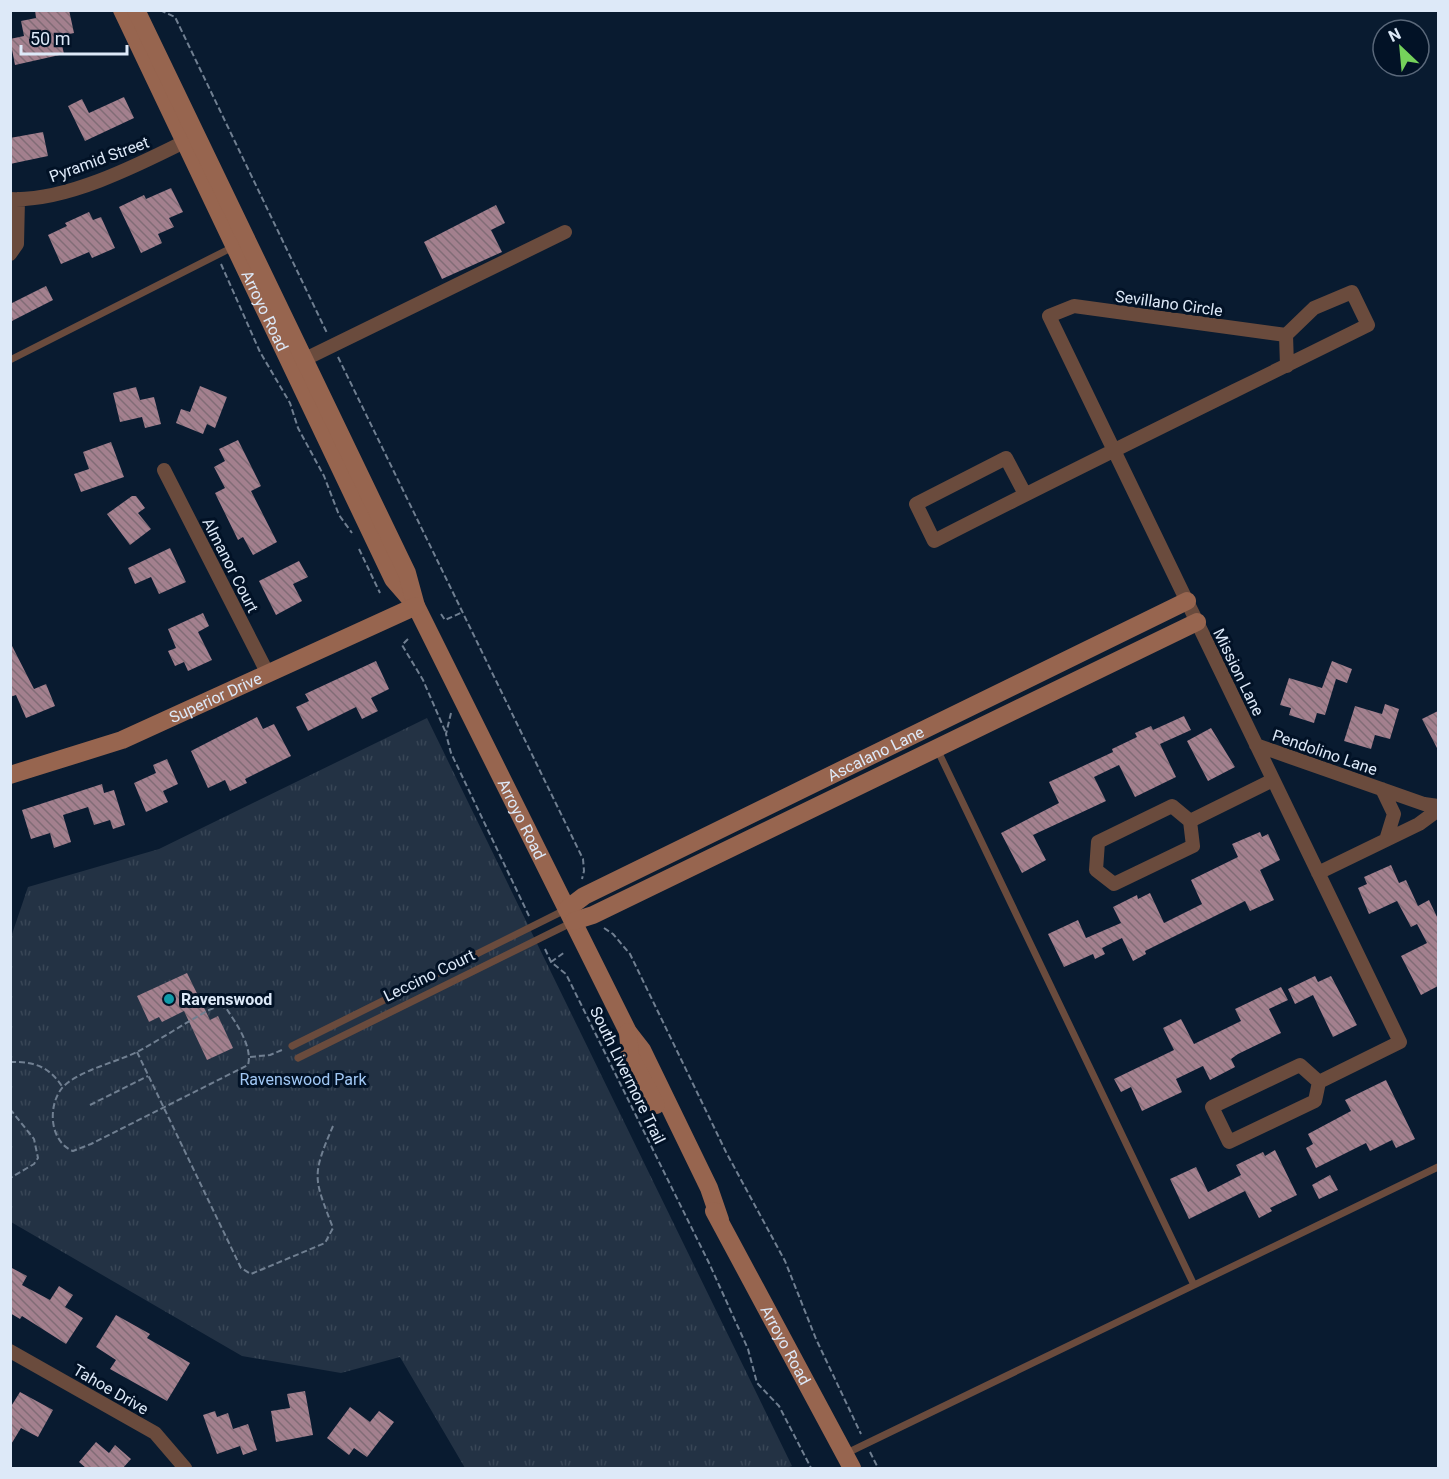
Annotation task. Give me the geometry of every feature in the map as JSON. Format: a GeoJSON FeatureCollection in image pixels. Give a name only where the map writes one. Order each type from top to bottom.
{"type":"FeatureCollection","features":[{"type":"Feature","properties":{"kind":"street","name":"Arroyo Road"},"geometry":{"type":"LineString","coordinates":[[122,10],[189,139],[299,362],[393,579],[416,606],[628,1032],[642,1050],[709,1188],[720,1220],[848,1461]]}},
{"type":"Feature","properties":{"kind":"street","name":"Arroyo Road"},"geometry":{"type":"LineString","coordinates":[[136,10],[189,139]]}},
{"type":"Feature","properties":{"kind":"street","name":"Pyramid Street"},"geometry":{"type":"LineString","coordinates":[[14,199],[57,194],[97,180],[189,139]]}},
{"type":"Feature","properties":{"kind":"street"},"geometry":{"type":"LineString","coordinates":[[10,254],[17,244],[14,199]]}},
{"type":"Feature","properties":{"kind":"street"},"geometry":{"type":"LineString","coordinates":[[299,362],[566,232]]}},
{"type":"Feature","properties":{"kind":"street"},"geometry":{"type":"LineString","coordinates":[[1025,494],[1006,458],[916,504],[934,541],[1025,494],[1113,448],[1287,366],[1368,326],[1352,292],[1314,308],[1286,335],[1287,366]]}},
{"type":"Feature","properties":{"kind":"street","name":"Sevillano Circle"},"geometry":{"type":"LineString","coordinates":[[1049,316],[1074,306],[1286,335]]}},
{"type":"Feature","properties":{"kind":"street","name":"Mission Lane"},"geometry":{"type":"LineString","coordinates":[[1049,316],[1400,1041],[1319,1082]]}},
{"type":"Feature","properties":{"kind":"street","name":"Almanor Court"},"geometry":{"type":"LineString","coordinates":[[164,470],[268,674]]}},
{"type":"Feature","properties":{"kind":"street","name":"Ascalano Lane"},"geometry":{"type":"LineString","coordinates":[[571,915],[584,896],[1187,601]]}},
{"type":"Feature","properties":{"kind":"street","name":"Superior Drive"},"geometry":{"type":"LineString","coordinates":[[10,775],[122,740],[416,606]]}},
{"type":"Feature","properties":{"kind":"street","name":"Ascalano Lane"},"geometry":{"type":"LineString","coordinates":[[571,915],[593,915],[1197,622]]}},
{"type":"Feature","properties":{"kind":"street","name":"Pendolino Lane"},"geometry":{"type":"LineString","coordinates":[[1256,745],[1438,808]]}},
{"type":"Feature","properties":{"kind":"street"},"geometry":{"type":"LineString","coordinates":[[1190,821],[1274,780]]}},
{"type":"Feature","properties":{"kind":"street","name":"Pendolino Lane"},"geometry":{"type":"LineString","coordinates":[[1382,789],[1394,814],[1386,840]]}},
{"type":"Feature","properties":{"kind":"street"},"geometry":{"type":"LineString","coordinates":[[1172,806],[1190,821],[1192,846],[1114,884],[1096,870],[1098,842],[1172,806]]}},
{"type":"Feature","properties":{"kind":"street","name":"Pendolino Lane"},"geometry":{"type":"LineString","coordinates":[[1318,873],[1419,824],[1438,808]]}},
{"type":"Feature","properties":{"kind":"street"},"geometry":{"type":"LineString","coordinates":[[1300,1065],[1319,1082],[1315,1101],[1229,1142],[1212,1107],[1300,1065]]}},
{"type":"Feature","properties":{"kind":"street","name":"Tahoe Drive"},"geometry":{"type":"LineString","coordinates":[[10,1351],[154,1433],[185,1468]]}},
{"type":"Feature","properties":{"kind":"lane"},"geometry":{"type":"LineString","coordinates":[[10,360],[241,244]]}},
{"type":"Feature","properties":{"kind":"lane"},"geometry":{"type":"LineString","coordinates":[[937,749],[1194,1285]]}},
{"type":"Feature","properties":{"kind":"lane","name":"Leccino Court"},"geometry":{"type":"LineString","coordinates":[[292,1046],[534,926],[571,915]]}},
{"type":"Feature","properties":{"kind":"lane","name":"Leccino Court"},"geometry":{"type":"LineString","coordinates":[[298,1058],[540,938],[571,915]]}},
{"type":"Feature","properties":{"kind":"lane"},"geometry":{"type":"LineString","coordinates":[[848,1461],[866,1444],[1438,1167]]}},
{"type":"Feature","properties":{"kind":"path"},"geometry":{"type":"LineString","coordinates":[[160,10],[175,17],[583,859],[584,871],[580,885]]}},
{"type":"Feature","properties":{"kind":"path"},"geometry":{"type":"LineString","coordinates":[[217,256],[260,352],[290,403],[298,428],[324,476],[339,515],[354,536]]}},
{"type":"Feature","properties":{"kind":"path"},"geometry":{"type":"LineString","coordinates":[[358,546],[380,593]]}},
{"type":"Feature","properties":{"kind":"path"},"geometry":{"type":"LineString","coordinates":[[441,614],[446,620],[464,612]]}},
{"type":"Feature","properties":{"kind":"path"},"geometry":{"type":"LineString","coordinates":[[408,639],[402,645],[423,680],[446,734],[451,753],[534,926]]}},
{"type":"Feature","properties":{"kind":"path"},"geometry":{"type":"LineString","coordinates":[[446,734],[457,687]]}},
{"type":"Feature","properties":{"kind":"path"},"geometry":{"type":"LineString","coordinates":[[604,928],[614,934],[630,954],[726,1152],[785,1262],[816,1339],[878,1468]]}},
{"type":"Feature","properties":{"kind":"path","name":"South Livermore Trail"},"geometry":{"type":"LineString","coordinates":[[540,938],[551,962],[566,974],[641,1131],[671,1186],[748,1349],[757,1383],[779,1406],[811,1468]]}},
{"type":"Feature","properties":{"kind":"path"},"geometry":{"type":"LineString","coordinates":[[551,962],[566,952]]}},
{"type":"Feature","properties":{"kind":"path"},"geometry":{"type":"LineString","coordinates":[[219,1006],[226,1008],[250,1057],[248,1065],[239,1072],[73,1150],[62,1146],[55,1135],[53,1118],[55,1104],[63,1088],[82,1076],[137,1052],[208,1010],[219,1006]]}},
{"type":"Feature","properties":{"kind":"path"},"geometry":{"type":"LineString","coordinates":[[250,1057],[270,1055],[292,1046]]}},
{"type":"Feature","properties":{"kind":"path"},"geometry":{"type":"LineString","coordinates":[[137,1052],[241,1268],[251,1274],[324,1243],[333,1228],[316,1182],[322,1152],[333,1126]]}},
{"type":"Feature","properties":{"kind":"path"},"geometry":{"type":"LineString","coordinates":[[10,1062],[28,1062],[43,1066],[55,1075],[63,1088]]}},
{"type":"Feature","properties":{"kind":"path"},"geometry":{"type":"LineString","coordinates":[[90,1105],[148,1076]]}},
{"type":"Feature","properties":{"kind":"path"},"geometry":{"type":"LineString","coordinates":[[10,1109],[34,1139],[38,1149],[38,1158],[34,1164],[10,1178]]}},
{"type":"Feature","properties":{"kind":"green space","name":"Ravenswood Park"},"geometry":{"type":"Polygon","coordinates":[[[427,718],[792,1466],[786,1468],[465,1468],[400,1357],[341,1373],[242,1356],[11,1222],[10,940],[28,887],[159,849],[427,718]]]}},
{"type":"Feature","properties":{"kind":"building"},"geometry":{"type":"Polygon","coordinates":[[[35,10],[69,10],[74,33],[60,36],[64,54],[15,65],[10,39],[24,36],[21,21],[36,18],[35,10]]]}},
{"type":"Feature","properties":{"kind":"building"},"geometry":{"type":"Polygon","coordinates":[[[124,97],[134,118],[85,141],[68,106],[82,99],[89,113],[124,97]]]}},
{"type":"Feature","properties":{"kind":"building"},"geometry":{"type":"Polygon","coordinates":[[[43,132],[48,156],[10,164],[10,138],[43,132]]]}},
{"type":"Feature","properties":{"kind":"building"},"geometry":{"type":"Polygon","coordinates":[[[171,188],[183,212],[169,218],[174,227],[158,234],[162,243],[141,253],[119,207],[144,195],[146,199],[171,188]]]}},
{"type":"Feature","properties":{"kind":"building"},"geometry":{"type":"Polygon","coordinates":[[[496,205],[505,223],[491,230],[502,252],[442,279],[424,242],[496,205]]]}},
{"type":"Feature","properties":{"kind":"building"},"geometry":{"type":"Polygon","coordinates":[[[89,212],[93,220],[101,217],[115,248],[92,258],[89,252],[61,264],[48,235],[67,226],[65,223],[89,212]]]}},
{"type":"Feature","properties":{"kind":"building"},"geometry":{"type":"Polygon","coordinates":[[[46,286],[53,300],[10,322],[10,304],[46,286]]]}},
{"type":"Feature","properties":{"kind":"building"},"geometry":{"type":"Polygon","coordinates":[[[200,386],[227,397],[215,428],[207,424],[203,434],[176,423],[181,409],[190,412],[200,386]]]}},
{"type":"Feature","properties":{"kind":"building"},"geometry":{"type":"Polygon","coordinates":[[[136,387],[140,400],[154,397],[161,424],[145,428],[142,417],[120,422],[113,393],[136,387]]]}},
{"type":"Feature","properties":{"kind":"building"},"geometry":{"type":"Polygon","coordinates":[[[238,440],[261,486],[251,491],[277,542],[253,555],[243,537],[238,540],[215,493],[225,488],[214,467],[225,461],[219,449],[238,440]]]}},
{"type":"Feature","properties":{"kind":"building"},"geometry":{"type":"Polygon","coordinates":[[[111,442],[124,477],[81,492],[74,474],[89,469],[83,452],[111,442]]]}},
{"type":"Feature","properties":{"kind":"building"},"geometry":{"type":"Polygon","coordinates":[[[132,496],[136,496],[145,508],[138,513],[151,529],[130,545],[107,514],[132,496]]]}},
{"type":"Feature","properties":{"kind":"building"},"geometry":{"type":"Polygon","coordinates":[[[170,548],[186,582],[159,594],[151,577],[135,584],[128,568],[170,548]]]}},
{"type":"Feature","properties":{"kind":"building"},"geometry":{"type":"Polygon","coordinates":[[[299,561],[308,577],[293,584],[302,601],[276,615],[259,581],[299,561]]]}},
{"type":"Feature","properties":{"kind":"building"},"geometry":{"type":"Polygon","coordinates":[[[203,613],[209,626],[198,632],[212,660],[188,671],[184,662],[175,666],[168,651],[176,648],[168,629],[203,613]]]}},
{"type":"Feature","properties":{"kind":"building"},"geometry":{"type":"Polygon","coordinates":[[[10,642],[34,689],[46,684],[55,706],[26,718],[16,695],[10,697],[10,642]]]}},
{"type":"Feature","properties":{"kind":"building"},"geometry":{"type":"Polygon","coordinates":[[[376,661],[389,689],[371,698],[378,711],[362,719],[356,707],[308,731],[296,707],[309,701],[305,694],[376,661]]]}},
{"type":"Feature","properties":{"kind":"building"},"geometry":{"type":"Polygon","coordinates":[[[1332,661],[1352,669],[1347,683],[1336,679],[1325,715],[1317,713],[1314,723],[1289,715],[1291,708],[1280,705],[1289,678],[1322,688],[1332,661]]]}},
{"type":"Feature","properties":{"kind":"building"},"geometry":{"type":"Polygon","coordinates":[[[1385,704],[1399,709],[1390,739],[1375,735],[1371,749],[1344,741],[1355,706],[1382,714],[1385,704]]]}},
{"type":"Feature","properties":{"kind":"building"},"geometry":{"type":"Polygon","coordinates":[[[1438,711],[1438,750],[1422,719],[1438,711]]]}},
{"type":"Feature","properties":{"kind":"building"},"geometry":{"type":"Polygon","coordinates":[[[1184,716],[1191,730],[1160,744],[1176,777],[1135,797],[1119,765],[1094,777],[1106,801],[1033,835],[1046,860],[1022,873],[1001,833],[1059,803],[1049,782],[1113,752],[1112,749],[1137,737],[1135,733],[1151,726],[1153,730],[1184,716]]]}},
{"type":"Feature","properties":{"kind":"building"},"geometry":{"type":"Polygon","coordinates":[[[257,717],[263,729],[274,724],[291,756],[245,779],[247,783],[230,791],[225,780],[208,788],[191,751],[257,717]]]}},
{"type":"Feature","properties":{"kind":"building"},"geometry":{"type":"Polygon","coordinates":[[[1211,728],[1235,767],[1208,781],[1187,741],[1211,728]]]}},
{"type":"Feature","properties":{"kind":"building"},"geometry":{"type":"Polygon","coordinates":[[[167,759],[178,784],[163,791],[168,802],[146,812],[134,783],[156,773],[153,765],[167,759]]]}},
{"type":"Feature","properties":{"kind":"building"},"geometry":{"type":"Polygon","coordinates":[[[102,784],[104,793],[114,790],[125,825],[113,829],[110,820],[94,825],[88,807],[63,815],[71,842],[54,848],[50,833],[31,839],[22,810],[102,784]]]}},
{"type":"Feature","properties":{"kind":"building"},"geometry":{"type":"Polygon","coordinates":[[[1260,832],[1262,837],[1268,834],[1280,860],[1260,870],[1274,900],[1250,911],[1245,901],[1145,951],[1146,954],[1133,961],[1122,938],[1102,948],[1105,954],[1095,959],[1093,954],[1064,967],[1048,934],[1078,920],[1086,938],[1121,923],[1113,907],[1137,895],[1138,899],[1150,893],[1164,923],[1202,904],[1191,880],[1238,857],[1232,844],[1260,832]]]}},
{"type":"Feature","properties":{"kind":"building"},"geometry":{"type":"Polygon","coordinates":[[[1391,865],[1399,883],[1406,880],[1418,906],[1429,900],[1438,919],[1438,986],[1421,995],[1401,956],[1427,943],[1417,924],[1411,927],[1397,901],[1369,914],[1358,888],[1367,884],[1364,877],[1391,865]]]}},
{"type":"Feature","properties":{"kind":"building"},"geometry":{"type":"Polygon","coordinates":[[[187,973],[210,1020],[218,1016],[233,1048],[207,1060],[184,1011],[162,1022],[159,1017],[149,1022],[137,996],[187,973]]]}},
{"type":"Feature","properties":{"kind":"building"},"geometry":{"type":"Polygon","coordinates":[[[1315,976],[1318,982],[1331,976],[1357,1025],[1333,1037],[1313,995],[1295,1004],[1288,989],[1315,976]]]}},
{"type":"Feature","properties":{"kind":"building"},"geometry":{"type":"Polygon","coordinates":[[[1281,987],[1288,1000],[1269,1009],[1281,1033],[1231,1059],[1235,1067],[1210,1080],[1203,1066],[1176,1079],[1182,1092],[1142,1111],[1131,1087],[1121,1092],[1114,1079],[1174,1050],[1163,1028],[1181,1019],[1194,1044],[1241,1021],[1235,1009],[1281,987]]]}},
{"type":"Feature","properties":{"kind":"building"},"geometry":{"type":"Polygon","coordinates":[[[1386,1080],[1415,1139],[1396,1148],[1392,1140],[1370,1151],[1366,1143],[1316,1168],[1306,1148],[1313,1144],[1308,1134],[1351,1111],[1345,1100],[1386,1080]]]}},
{"type":"Feature","properties":{"kind":"building"},"geometry":{"type":"Polygon","coordinates":[[[1275,1150],[1297,1195],[1270,1208],[1272,1211],[1259,1218],[1245,1191],[1189,1219],[1170,1179],[1196,1167],[1208,1192],[1241,1175],[1236,1165],[1263,1152],[1265,1156],[1275,1150]]]}},
{"type":"Feature","properties":{"kind":"building"},"geometry":{"type":"Polygon","coordinates":[[[1330,1175],[1338,1190],[1319,1199],[1312,1185],[1330,1175]]]}},
{"type":"Feature","properties":{"kind":"building"},"geometry":{"type":"Polygon","coordinates":[[[10,1267],[27,1276],[22,1285],[50,1300],[59,1286],[73,1295],[65,1307],[83,1318],[66,1344],[22,1316],[20,1319],[10,1313],[10,1267]]]}},
{"type":"Feature","properties":{"kind":"building"},"geometry":{"type":"Polygon","coordinates":[[[116,1315],[150,1334],[147,1338],[190,1363],[167,1401],[110,1369],[116,1360],[96,1347],[116,1315]]]}},
{"type":"Feature","properties":{"kind":"building"},"geometry":{"type":"Polygon","coordinates":[[[305,1391],[313,1435],[276,1442],[271,1411],[290,1408],[287,1394],[305,1391]]]}},
{"type":"Feature","properties":{"kind":"building"},"geometry":{"type":"Polygon","coordinates":[[[20,1392],[53,1410],[38,1437],[21,1428],[10,1446],[10,1408],[20,1392]]]}},
{"type":"Feature","properties":{"kind":"building"},"geometry":{"type":"Polygon","coordinates":[[[350,1407],[370,1422],[379,1411],[394,1422],[367,1457],[354,1448],[349,1455],[327,1438],[350,1407]]]}},
{"type":"Feature","properties":{"kind":"building"},"geometry":{"type":"Polygon","coordinates":[[[215,1411],[217,1417],[228,1413],[233,1429],[248,1424],[257,1450],[243,1455],[240,1446],[217,1454],[203,1415],[215,1411]]]}},
{"type":"Feature","properties":{"kind":"building"},"geometry":{"type":"Polygon","coordinates":[[[96,1442],[109,1453],[115,1445],[131,1459],[123,1468],[86,1468],[79,1462],[96,1442]]]}},
{"type":"Feature","properties":{"kind":"place","name":"Ravenswood"},"geometry":{"type":"Point","coordinates":[169,999]}}]}
